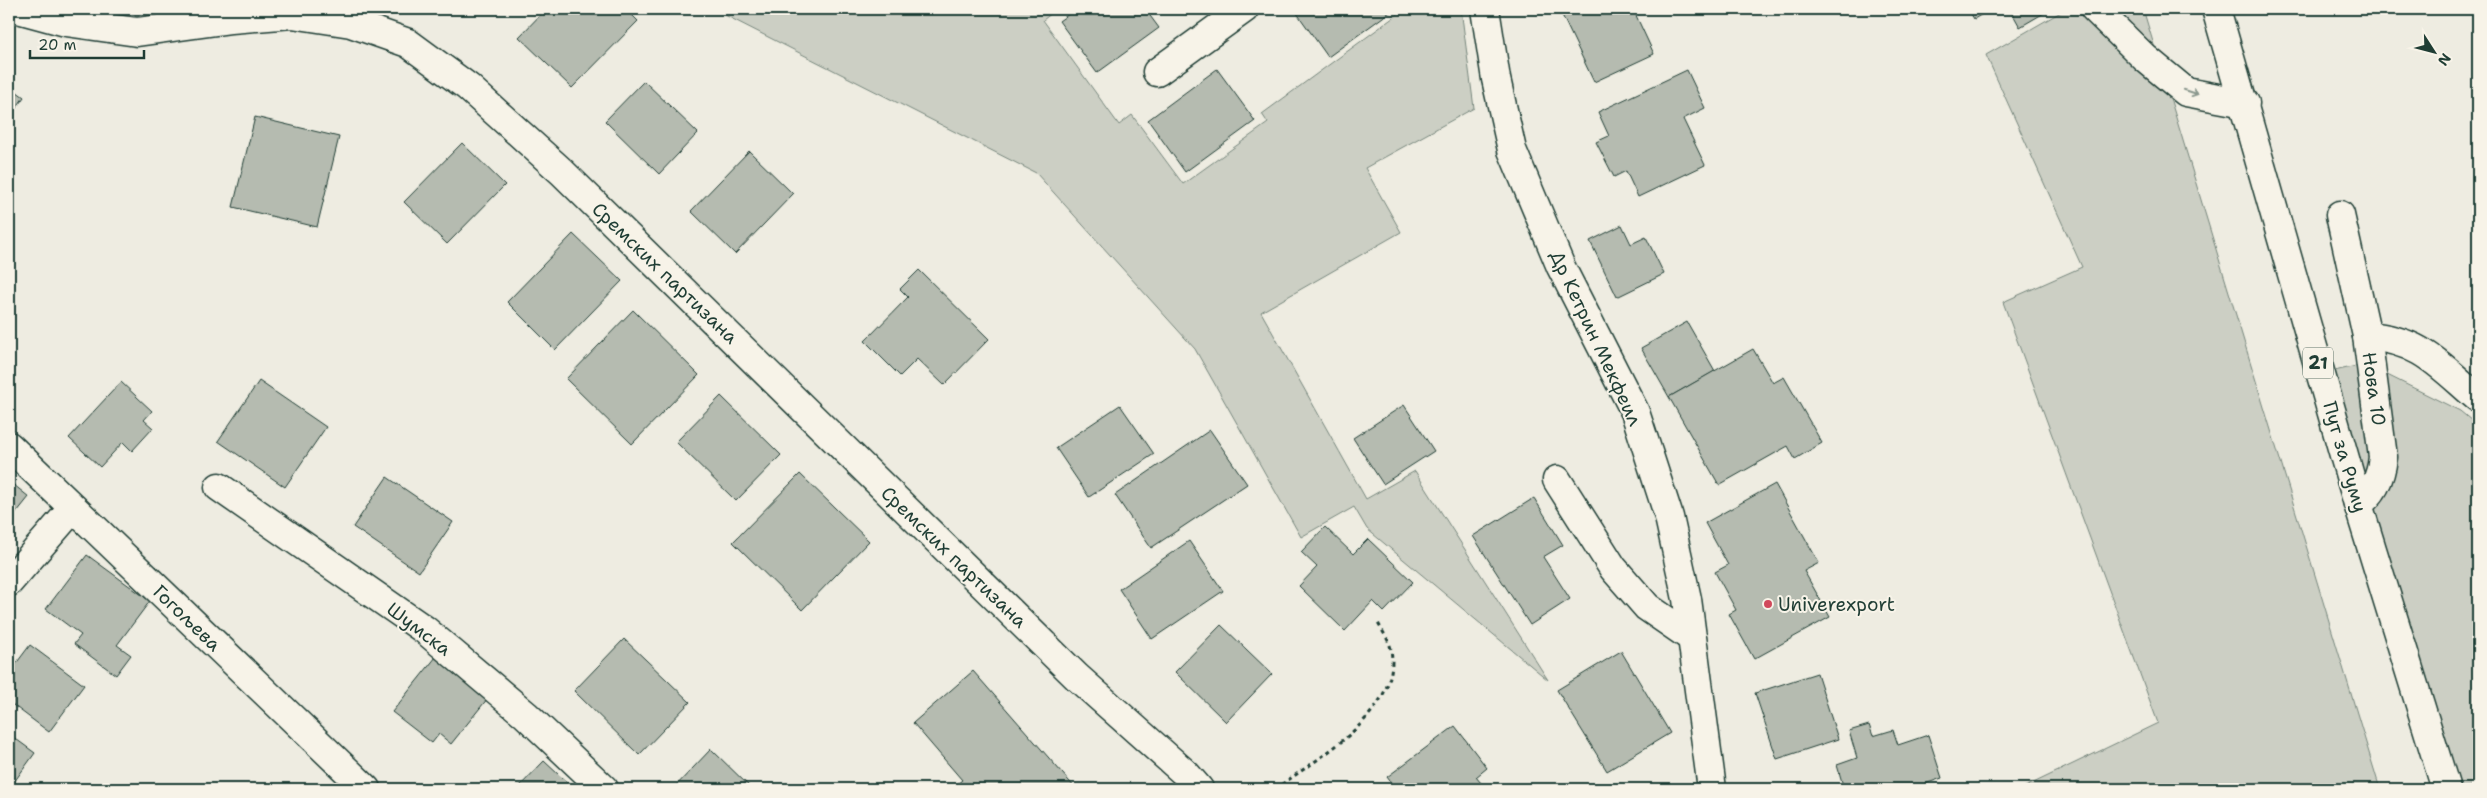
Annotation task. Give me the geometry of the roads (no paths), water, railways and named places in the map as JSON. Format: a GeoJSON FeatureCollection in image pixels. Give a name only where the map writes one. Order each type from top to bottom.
{"type":"FeatureCollection","features":[{"type":"Feature","properties":{"kind":"street","name":"Сремских партизана"},"geometry":{"type":"LineString","coordinates":[[18,9],[66,22],[137,32],[231,19],[292,14],[350,23],[408,43],[468,87],[561,171],[1070,670],[1186,774],[1199,789]]}},
{"type":"Feature","properties":{"kind":"street"},"geometry":{"type":"LineString","coordinates":[[1158,72],[1244,9]]}},
{"type":"Feature","properties":{"kind":"street","name":"Др Кетрин Мекфеил"},"geometry":{"type":"LineString","coordinates":[[1485,9],[1496,79],[1512,150],[1562,267],[1635,412],[1669,517],[1687,599],[1712,789]]}},
{"type":"Feature","properties":{"kind":"street"},"geometry":{"type":"LineString","coordinates":[[2095,9],[2186,92],[2245,103]]}},
{"type":"Feature","properties":{"kind":"street","name":"Пут за Руму"},"geometry":{"type":"LineString","coordinates":[[2216,9],[2245,103],[2358,504],[2446,789]]}},
{"type":"Feature","properties":{"kind":"street"},"geometry":{"type":"LineString","coordinates":[[2340,215],[2367,336]]}},
{"type":"Feature","properties":{"kind":"street","name":"Нова 10"},"geometry":{"type":"LineString","coordinates":[[2358,504],[2375,488],[2382,471],[2384,457],[2367,336],[2386,337],[2407,343],[2427,354],[2478,398]]}},
{"type":"Feature","properties":{"kind":"street","name":"Гогољева"},"geometry":{"type":"LineString","coordinates":[[9,446],[366,789]]}},
{"type":"Feature","properties":{"kind":"street"},"geometry":{"type":"LineString","coordinates":[[1558,480],[1613,568],[1647,607],[1692,638]]}},
{"type":"Feature","properties":{"kind":"street","name":"Шумска"},"geometry":{"type":"LineString","coordinates":[[219,487],[424,630],[526,715],[604,789]]}},
{"type":"Feature","properties":{"kind":"street"},"geometry":{"type":"LineString","coordinates":[[9,582],[73,508]]}},
{"type":"Feature","properties":{"kind":"place","name":"Univerexport"},"geometry":{"type":"Point","coordinates":[1768,604]}}]}
